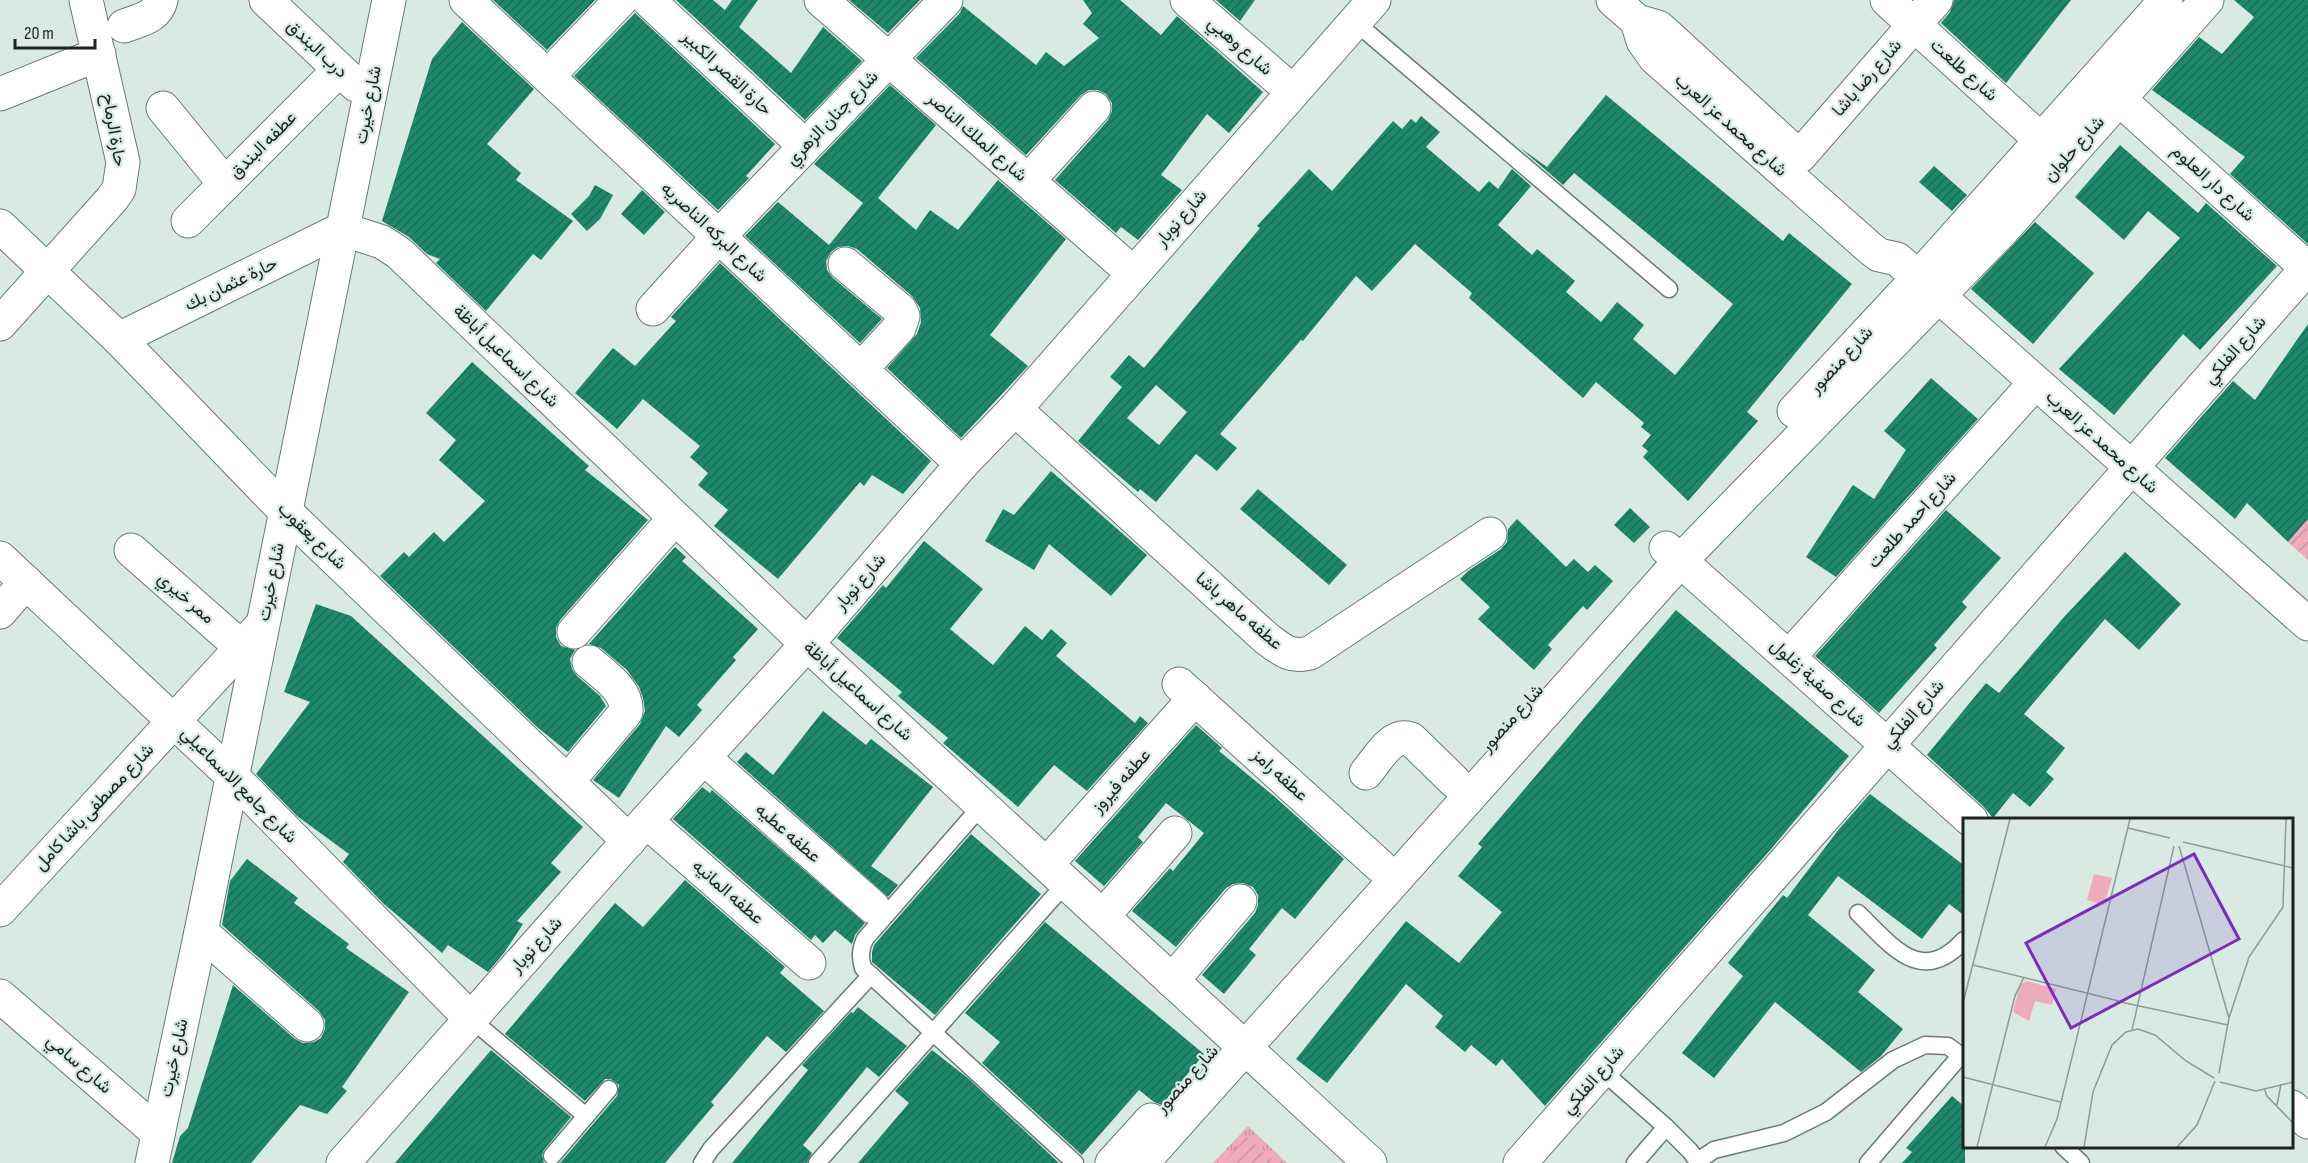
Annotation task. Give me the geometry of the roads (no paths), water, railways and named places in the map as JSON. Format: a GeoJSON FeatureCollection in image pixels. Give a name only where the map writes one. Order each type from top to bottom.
{"type":"FeatureCollection","features":[{"type":"Feature","properties":{"kind":"street","name":"حارة الرماح"},"geometry":{"type":"LineString","coordinates":[[0,324],[112,200],[119,189],[123,162],[86,0]]}},
{"type":"Feature","properties":{"kind":"street"},"geometry":{"type":"LineString","coordinates":[[124,26],[151,15],[158,10],[161,0]]}},
{"type":"Feature","properties":{"kind":"street","name":"درب البندق"},"geometry":{"type":"LineString","coordinates":[[266,0],[369,98]]}},
{"type":"Feature","properties":{"kind":"street","name":"شارع خيرت"},"geometry":{"type":"LineString","coordinates":[[155,1148],[201,932],[231,775],[252,636],[285,511],[389,0]]}},
{"type":"Feature","properties":{"kind":"street","name":"شارع البركه الناصريه"},"geometry":{"type":"LineString","coordinates":[[466,0],[962,464]]}},
{"type":"Feature","properties":{"kind":"street"},"geometry":{"type":"LineString","coordinates":[[548,76],[621,0]]}},
{"type":"Feature","properties":{"kind":"street","name":"حارة القصر الكبير"},"geometry":{"type":"LineString","coordinates":[[648,0],[805,146]]}},
{"type":"Feature","properties":{"kind":"street","name":"شارع الملك الناصر"},"geometry":{"type":"LineString","coordinates":[[821,0],[1133,273]]}},
{"type":"Feature","properties":{"kind":"street","name":"شارع جنان الزهري"},"geometry":{"type":"LineString","coordinates":[[653,309],[719,236],[946,0]]}},
{"type":"Feature","properties":{"kind":"street","name":"شارع وهبي"},"geometry":{"type":"LineString","coordinates":[[1187,0],[1292,91]]}},
{"type":"Feature","properties":{"kind":"street","name":"شارع محمد عز العرب"},"geometry":{"type":"LineString","coordinates":[[1612,0],[1637,21],[1648,23],[1666,34],[1886,234],[1895,250],[1917,277],[2308,624]]}},
{"type":"Feature","properties":{"kind":"street","name":"شارع طلعت"},"geometry":{"type":"LineString","coordinates":[[1887,0],[2041,140]]}},
{"type":"Feature","properties":{"kind":"street","name":"شارع رضا باشا"},"geometry":{"type":"LineString","coordinates":[[1800,156],[1936,0]]}},
{"type":"Feature","properties":{"kind":"street"},"geometry":{"type":"LineString","coordinates":[[1917,277],[2166,0]]}},
{"type":"Feature","properties":{"kind":"street","name":"شارع حلوان"},"geometry":{"type":"LineString","coordinates":[[1917,277],[2002,231],[2207,0]]}},
{"type":"Feature","properties":{"kind":"street","name":"شارع نوبار"},"geometry":{"type":"LineString","coordinates":[[343,1163],[637,831],[807,644],[962,464],[1015,409],[1364,11]]}},
{"type":"Feature","properties":{"kind":"street","name":"شارع محمد عز العرب"},"geometry":{"type":"LineString","coordinates":[[1637,21],[1643,42],[1655,58],[1871,249],[1917,277]]}},
{"type":"Feature","properties":{"kind":"street"},"geometry":{"type":"LineString","coordinates":[[0,94],[99,54]]}},
{"type":"Feature","properties":{"kind":"street","name":"عطفه البندق"},"geometry":{"type":"LineString","coordinates":[[188,221],[339,70]]}},
{"type":"Feature","properties":{"kind":"street","name":"شارع دار العلوم"},"geometry":{"type":"LineString","coordinates":[[2119,99],[2308,268]]}},
{"type":"Feature","properties":{"kind":"street"},"geometry":{"type":"LineString","coordinates":[[163,108],[225,184]]}},
{"type":"Feature","properties":{"kind":"street"},"geometry":{"type":"LineString","coordinates":[[1028,181],[1094,108]]}},
{"type":"Feature","properties":{"kind":"street","name":"شارع يعقوب"},"geometry":{"type":"LineString","coordinates":[[0,226],[119,339],[285,511],[567,782],[637,831]]}},
{"type":"Feature","properties":{"kind":"street","name":"حارة عثمان بك"},"geometry":{"type":"LineString","coordinates":[[119,339],[342,229]]}},
{"type":"Feature","properties":{"kind":"street","name":"شارع اسماعيل أباظة"},"geometry":{"type":"LineString","coordinates":[[342,229],[382,242],[399,253],[807,644],[1370,1163]]}},
{"type":"Feature","properties":{"kind":"street"},"geometry":{"type":"LineString","coordinates":[[845,264],[900,310],[903,316],[899,328],[861,369]]}},
{"type":"Feature","properties":{"kind":"street","name":"شارع الفلكي"},"geometry":{"type":"LineString","coordinates":[[1520,1163],[2308,268]]}},
{"type":"Feature","properties":{"kind":"street","name":"شارع منصور"},"geometry":{"type":"LineString","coordinates":[[1112,1163],[1237,1041],[1673,554],[1917,277]]}},
{"type":"Feature","properties":{"kind":"street","name":"شارع احمد طلعت"},"geometry":{"type":"LineString","coordinates":[[1789,657],[2035,383]]}},
{"type":"Feature","properties":{"kind":"street","name":"عطفه ماهر باشا"},"geometry":{"type":"LineString","coordinates":[[1015,409],[1266,638],[1282,650],[1297,656],[1310,653],[1490,534]]}},
{"type":"Feature","properties":{"kind":"street"},"geometry":{"type":"LineString","coordinates":[[574,632],[675,518]]}},
{"type":"Feature","properties":{"kind":"street","name":"ممر خيري"},"geometry":{"type":"LineString","coordinates":[[131,550],[252,636]]}},
{"type":"Feature","properties":{"kind":"street","name":"شارع منصور"},"geometry":{"type":"LineString","coordinates":[[1142,1163],[1237,1041],[1380,866],[1455,782],[1673,554]]}},
{"type":"Feature","properties":{"kind":"street","name":"شارع صفية زغلول"},"geometry":{"type":"LineString","coordinates":[[1673,554],[1970,818]]}},
{"type":"Feature","properties":{"kind":"street","name":"شارع جامع الاسماعيلي"},"geometry":{"type":"LineString","coordinates":[[0,558],[231,775],[471,1019]]}},
{"type":"Feature","properties":{"kind":"street"},"geometry":{"type":"LineString","coordinates":[[0,612],[26,582]]}},
{"type":"Feature","properties":{"kind":"street","name":"شارع مصطفى باشا كامل"},"geometry":{"type":"LineString","coordinates":[[0,910],[252,636]]}},
{"type":"Feature","properties":{"kind":"street"},"geometry":{"type":"LineString","coordinates":[[567,782],[626,712],[627,703],[624,694],[589,662]]}},
{"type":"Feature","properties":{"kind":"street","name":"عطفه رامز"},"geometry":{"type":"LineString","coordinates":[[1187,691],[1380,866]]}},
{"type":"Feature","properties":{"kind":"street","name":"عطفه فيروز"},"geometry":{"type":"LineString","coordinates":[[1057,873],[1187,691]]}},
{"type":"Feature","properties":{"kind":"street"},"geometry":{"type":"LineString","coordinates":[[1366,772],[1392,742],[1401,737],[1411,739],[1455,782]]}},
{"type":"Feature","properties":{"kind":"street","name":"عطفه عطيه"},"geometry":{"type":"LineString","coordinates":[[704,758],[873,907]]}},
{"type":"Feature","properties":{"kind":"street","name":"عطفه المانيه"},"geometry":{"type":"LineString","coordinates":[[637,831],[809,963]]}},
{"type":"Feature","properties":{"kind":"street"},"geometry":{"type":"LineString","coordinates":[[1103,916],[1175,832]]}},
{"type":"Feature","properties":{"kind":"street"},"geometry":{"type":"LineString","coordinates":[[1172,981],[1240,901]]}},
{"type":"Feature","properties":{"kind":"street"},"geometry":{"type":"LineString","coordinates":[[201,932],[307,1025]]}},
{"type":"Feature","properties":{"kind":"street","name":"شارع سامي"},"geometry":{"type":"LineString","coordinates":[[0,996],[155,1148]]}},
{"type":"Feature","properties":{"kind":"street"},"geometry":{"type":"LineString","coordinates":[[2293,1108],[2308,1122]]}},
{"type":"Feature","properties":{"kind":"lane"},"geometry":{"type":"LineString","coordinates":[[1364,11],[1669,289]]}},
{"type":"Feature","properties":{"kind":"lane"},"geometry":{"type":"LineString","coordinates":[[983,804],[865,939],[860,948],[860,958],[863,968],[870,975],[1075,1163]]}},
{"type":"Feature","properties":{"kind":"lane"},"geometry":{"type":"LineString","coordinates":[[817,1163],[933,1033],[1057,873]]}},
{"type":"Feature","properties":{"kind":"lane"},"geometry":{"type":"LineString","coordinates":[[1858,914],[1901,955],[1915,961],[1930,962],[1944,957],[1963,942]]}},
{"type":"Feature","properties":{"kind":"lane"},"geometry":{"type":"LineString","coordinates":[[702,1163],[711,1149],[870,975]]}},
{"type":"Feature","properties":{"kind":"lane"},"geometry":{"type":"LineString","coordinates":[[471,1019],[586,1116]]}},
{"type":"Feature","properties":{"kind":"lane"},"geometry":{"type":"LineString","coordinates":[[1601,1070],[1666,1127],[1698,1162],[1714,1150],[1784,1133],[1826,1112],[1893,1060],[1925,1044],[1948,1046],[1963,1056],[1868,1163]]}},
{"type":"Feature","properties":{"kind":"lane"},"geometry":{"type":"LineString","coordinates":[[552,1156],[609,1089]]}},
{"type":"Feature","properties":{"kind":"lane"},"geometry":{"type":"LineString","coordinates":[[1635,1163],[1666,1127]]}},
{"type":"Feature","properties":{"kind":"lane"},"geometry":{"type":"LineString","coordinates":[[2065,1148],[2081,1163]]}}]}
